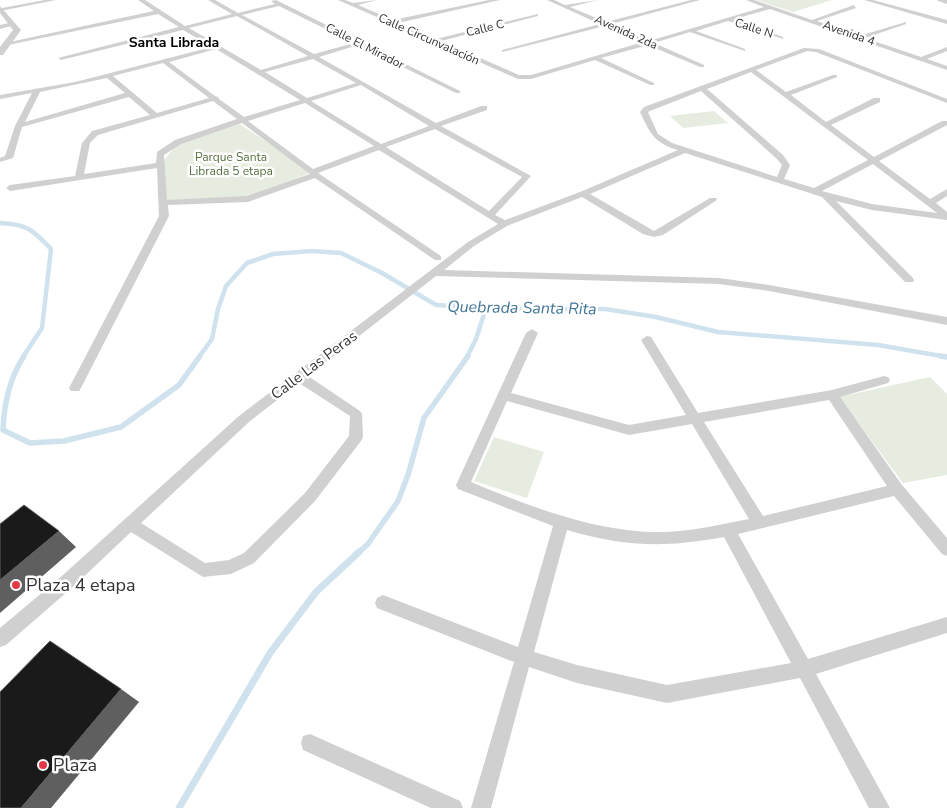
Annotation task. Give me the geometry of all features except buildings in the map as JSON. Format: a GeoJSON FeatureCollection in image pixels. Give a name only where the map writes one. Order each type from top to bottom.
{"type":"FeatureCollection","features":[{"type":"Feature","properties":{"kind":"street"},"geometry":{"type":"LineString","coordinates":[[0,53],[17,30],[1,9],[53,0]]}},
{"type":"Feature","properties":{"kind":"street"},"geometry":{"type":"LineString","coordinates":[[141,0],[504,224]]}},
{"type":"Feature","properties":{"kind":"street"},"geometry":{"type":"LineString","coordinates":[[211,0],[314,56],[434,126],[527,176],[489,216]]}},
{"type":"Feature","properties":{"kind":"street","name":"Calle El Mirador"},"geometry":{"type":"LineString","coordinates":[[272,0],[458,92]]}},
{"type":"Feature","properties":{"kind":"street","name":"Calle Circunvalación"},"geometry":{"type":"LineString","coordinates":[[341,0],[518,77],[531,77],[595,58]]}},
{"type":"Feature","properties":{"kind":"street"},"geometry":{"type":"LineString","coordinates":[[352,5],[374,0]]}},
{"type":"Feature","properties":{"kind":"street"},"geometry":{"type":"LineString","coordinates":[[393,22],[497,0]]}},
{"type":"Feature","properties":{"kind":"street","name":"Avenida 2da"},"geometry":{"type":"LineString","coordinates":[[550,0],[702,66]]}},
{"type":"Feature","properties":{"kind":"street"},"geometry":{"type":"LineString","coordinates":[[566,6],[595,0]]}},
{"type":"Feature","properties":{"kind":"street"},"geometry":{"type":"LineString","coordinates":[[504,51],[697,0]]}},
{"type":"Feature","properties":{"kind":"street","name":"Avenida 4"},"geometry":{"type":"LineString","coordinates":[[749,0],[947,68]]}},
{"type":"Feature","properties":{"kind":"street"},"geometry":{"type":"LineString","coordinates":[[868,0],[947,22]]}},
{"type":"Feature","properties":{"kind":"street"},"geometry":{"type":"LineString","coordinates":[[940,0],[947,2]]}},
{"type":"Feature","properties":{"kind":"street"},"geometry":{"type":"LineString","coordinates":[[61,58],[280,4]]}},
{"type":"Feature","properties":{"kind":"street"},"geometry":{"type":"LineString","coordinates":[[595,58],[770,7]]}},
{"type":"Feature","properties":{"kind":"street"},"geometry":{"type":"LineString","coordinates":[[813,21],[854,8]]}},
{"type":"Feature","properties":{"kind":"street"},"geometry":{"type":"LineString","coordinates":[[8,43],[158,12]]}},
{"type":"Feature","properties":{"kind":"street","name":"Calle C"},"geometry":{"type":"LineString","coordinates":[[435,41],[536,15]]}},
{"type":"Feature","properties":{"kind":"street","name":"Calle N"},"geometry":{"type":"LineString","coordinates":[[727,20],[781,38]]}},
{"type":"Feature","properties":{"kind":"street"},"geometry":{"type":"LineString","coordinates":[[861,37],[904,23]]}},
{"type":"Feature","properties":{"kind":"street"},"geometry":{"type":"LineString","coordinates":[[0,27],[13,24]]}},
{"type":"Feature","properties":{"kind":"street"},"geometry":{"type":"LineString","coordinates":[[689,30],[743,50]]}},
{"type":"Feature","properties":{"kind":"street"},"geometry":{"type":"LineString","coordinates":[[260,72],[359,43]]}},
{"type":"Feature","properties":{"kind":"street"},"geometry":{"type":"LineString","coordinates":[[0,98],[108,76],[217,47]]}},
{"type":"Feature","properties":{"kind":"street"},"geometry":{"type":"LineString","coordinates":[[947,101],[812,49],[800,50],[647,109],[644,112],[655,135],[668,145],[820,193],[872,207],[947,217]]}},
{"type":"Feature","properties":{"kind":"street"},"geometry":{"type":"LineString","coordinates":[[922,59],[947,49]]}},
{"type":"Feature","properties":{"kind":"street"},"geometry":{"type":"LineString","coordinates":[[595,58],[652,84]]}},
{"type":"Feature","properties":{"kind":"street"},"geometry":{"type":"LineString","coordinates":[[164,61],[314,173],[438,258]]}},
{"type":"Feature","properties":{"kind":"street"},"geometry":{"type":"LineString","coordinates":[[751,70],[947,217]]}},
{"type":"Feature","properties":{"kind":"street"},"geometry":{"type":"LineString","coordinates":[[108,76],[156,116]]}},
{"type":"Feature","properties":{"kind":"street"},"geometry":{"type":"LineString","coordinates":[[785,95],[835,76]]}},
{"type":"Feature","properties":{"kind":"street"},"geometry":{"type":"LineString","coordinates":[[75,388],[164,216],[160,154],[178,142],[362,84]]}},
{"type":"Feature","properties":{"kind":"street"},"geometry":{"type":"LineString","coordinates":[[703,89],[780,157],[786,165],[784,173],[779,180]]}},
{"type":"Feature","properties":{"kind":"street"},"geometry":{"type":"LineString","coordinates":[[0,160],[9,158],[19,126],[37,91]]}},
{"type":"Feature","properties":{"kind":"street"},"geometry":{"type":"LineString","coordinates":[[19,126],[131,94]]}},
{"type":"Feature","properties":{"kind":"street"},"geometry":{"type":"LineString","coordinates":[[79,177],[86,143],[95,133],[216,98]]}},
{"type":"Feature","properties":{"kind":"street"},"geometry":{"type":"LineString","coordinates":[[826,125],[878,100]]}},
{"type":"Feature","properties":{"kind":"street"},"geometry":{"type":"LineString","coordinates":[[163,203],[248,200],[380,146],[484,108]]}},
{"type":"Feature","properties":{"kind":"street"},"geometry":{"type":"LineString","coordinates":[[820,193],[872,160],[945,122]]}},
{"type":"Feature","properties":{"kind":"street"},"geometry":{"type":"LineString","coordinates":[[668,145],[671,156]]}},
{"type":"Feature","properties":{"kind":"street","name":"Calle Las Peras"},"geometry":{"type":"LineString","coordinates":[[0,639],[130,524],[244,419],[471,244],[504,224],[583,194],[685,150]]}},
{"type":"Feature","properties":{"kind":"street"},"geometry":{"type":"LineString","coordinates":[[10,188],[161,165]]}},
{"type":"Feature","properties":{"kind":"street"},"geometry":{"type":"LineString","coordinates":[[929,204],[947,192]]}},
{"type":"Feature","properties":{"kind":"street"},"geometry":{"type":"LineString","coordinates":[[820,193],[909,280]]}},
{"type":"Feature","properties":{"kind":"street"},"geometry":{"type":"LineString","coordinates":[[583,194],[646,232],[654,234],[660,233],[713,200]]}},
{"type":"Feature","properties":{"kind":"street"},"geometry":{"type":"LineString","coordinates":[[430,275],[718,281],[768,288],[947,321]]}},
{"type":"Feature","properties":{"kind":"street"},"geometry":{"type":"LineString","coordinates":[[532,333],[463,485],[494,499],[603,533],[646,538],[688,537],[759,523],[897,489]]}},
{"type":"Feature","properties":{"kind":"street"},"geometry":{"type":"LineString","coordinates":[[647,340],[759,523]]}},
{"type":"Feature","properties":{"kind":"street"},"geometry":{"type":"LineString","coordinates":[[130,524],[203,570],[231,567],[249,558],[310,497],[356,437],[356,414],[298,376]]}},
{"type":"Feature","properties":{"kind":"street"},"geometry":{"type":"LineString","coordinates":[[504,396],[629,430],[832,395],[884,380]]}},
{"type":"Feature","properties":{"kind":"street"},"geometry":{"type":"LineString","coordinates":[[832,395],[897,489],[947,549]]}},
{"type":"Feature","properties":{"kind":"street"},"geometry":{"type":"LineString","coordinates":[[481,808],[562,521]]}},
{"type":"Feature","properties":{"kind":"street"},"geometry":{"type":"LineString","coordinates":[[727,530],[880,808]]}},
{"type":"Feature","properties":{"kind":"street"},"geometry":{"type":"LineString","coordinates":[[383,602],[576,674],[667,694],[803,669],[947,625]]}},
{"type":"Feature","properties":{"kind":"street"},"geometry":{"type":"LineString","coordinates":[[310,743],[453,808]]}},
{"type":"Feature","properties":{"kind":"green space"},"geometry":{"type":"Polygon","coordinates":[[[756,0],[832,0],[793,12],[756,0]]]}},
{"type":"Feature","properties":{"kind":"green space"},"geometry":{"type":"Polygon","coordinates":[[[714,111],[728,123],[683,128],[670,116],[714,111]]]}},
{"type":"Feature","properties":{"kind":"green space","name":"Parque Santa Librada 5 etapa"},"geometry":{"type":"Polygon","coordinates":[[[240,124],[312,172],[248,199],[163,203],[161,165],[178,142],[240,124]]]}},
{"type":"Feature","properties":{"kind":"green space"},"geometry":{"type":"Polygon","coordinates":[[[930,377],[947,394],[947,475],[903,483],[839,397],[930,377]]]}},
{"type":"Feature","properties":{"kind":"green space"},"geometry":{"type":"Polygon","coordinates":[[[494,437],[544,452],[527,498],[474,481],[494,437]]]}},
{"type":"Feature","properties":{"kind":"waterway","name":"Quebrada Santa Rita"},"geometry":{"type":"LineString","coordinates":[[0,223],[29,229],[51,249],[42,328],[23,357]]}},
{"type":"Feature","properties":{"kind":"waterway","name":"Quebrada Santa Rita"},"geometry":{"type":"LineString","coordinates":[[199,357],[212,339],[218,309],[226,286],[247,263],[273,254],[312,251],[341,253],[382,273],[436,305],[505,309],[605,309],[656,317],[718,332],[878,345],[947,357],[940,356]]}},
{"type":"Feature","properties":{"kind":"waterway"},"geometry":{"type":"LineString","coordinates":[[467,357],[476,339],[486,308]]}},
{"type":"Feature","properties":{"kind":"waterway","name":"Quebrada Santa Rita"},"geometry":{"type":"LineString","coordinates":[[24,356],[8,392],[3,430],[30,443],[64,441],[121,427],[179,385],[200,356]]}},
{"type":"Feature","properties":{"kind":"waterway"},"geometry":{"type":"LineString","coordinates":[[358,553],[368,544],[398,501],[408,475],[424,418],[468,356]]}},
{"type":"Feature","properties":{"kind":"waterway"},"geometry":{"type":"LineString","coordinates":[[179,808],[270,653],[316,592],[359,552]]}},
{"type":"Feature","properties":{"kind":"place","name":"Plaza 4 etapa"},"geometry":{"type":"Point","coordinates":[16,585]}},
{"type":"Feature","properties":{"kind":"place","name":"Plaza"},"geometry":{"type":"Point","coordinates":[43,765]}},
{"type":"Feature","properties":{"kind":"district","name":"Santa Librada"},"geometry":{"type":"Point","coordinates":[174,42]}}]}
